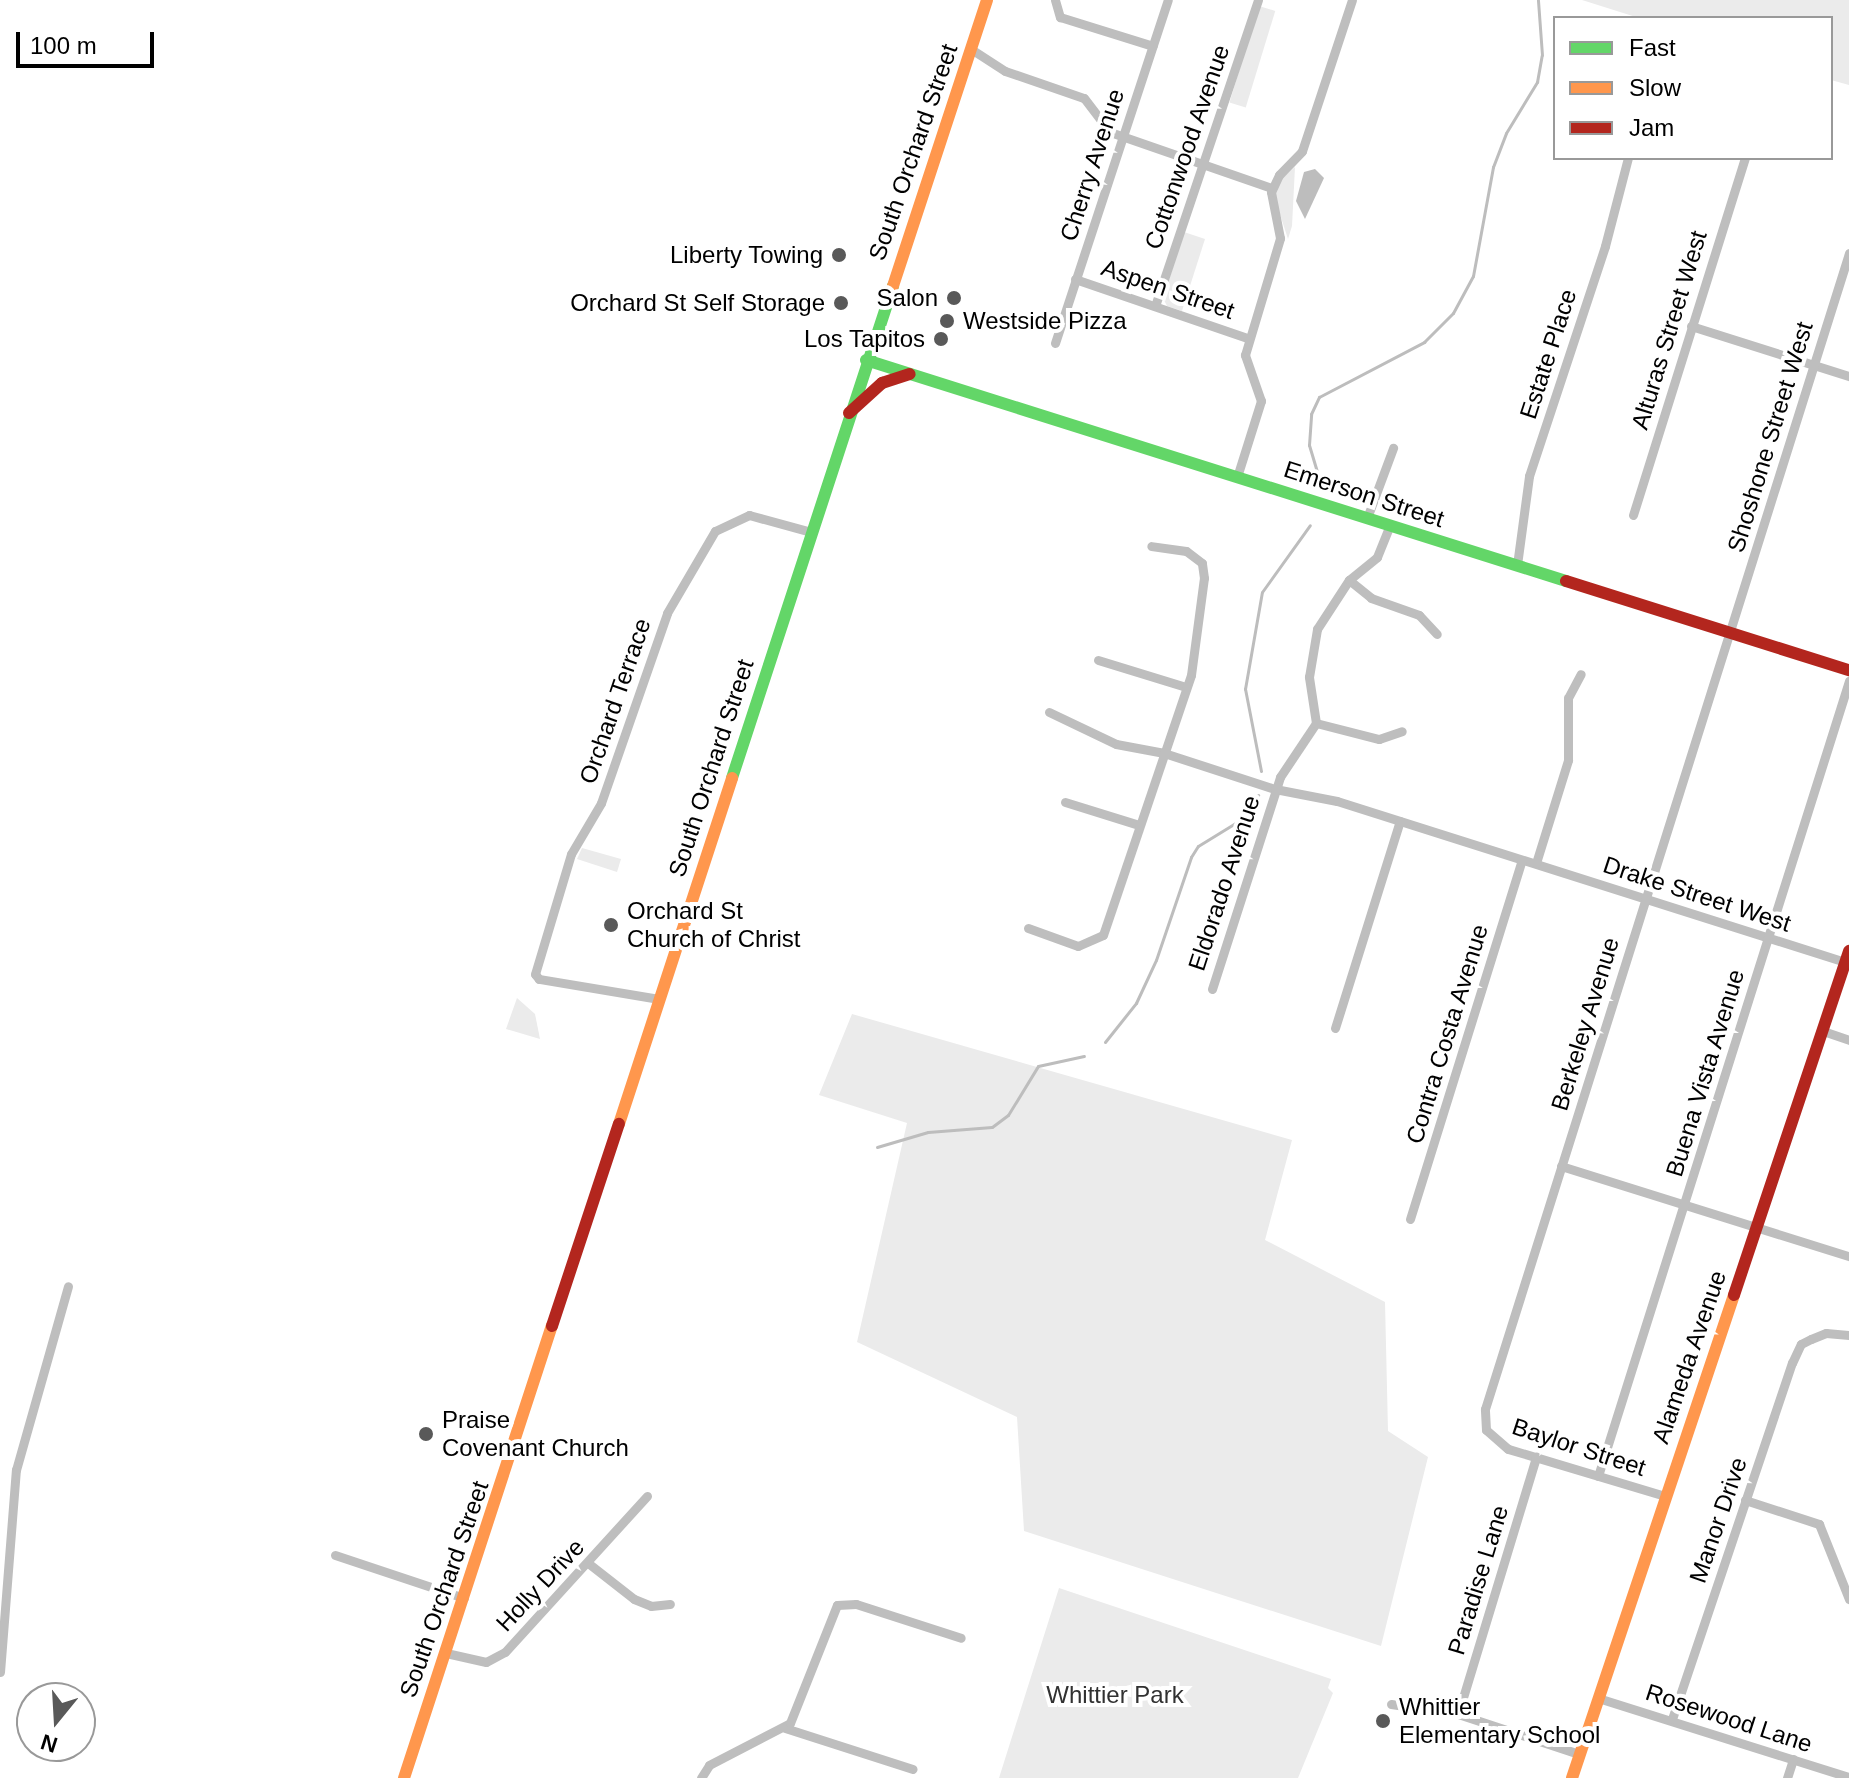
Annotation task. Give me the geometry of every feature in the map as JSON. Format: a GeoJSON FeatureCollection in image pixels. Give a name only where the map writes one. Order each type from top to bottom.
{"type":"FeatureCollection","features":[{"type":"Feature","properties":{"kind":"main road","name":"South Orchard Street"},"geometry":{"type":"LineString","coordinates":[[404,1778],[866,360],[987,0]]}},
{"type":"Feature","properties":{"kind":"main road","name":"Emerson Street"},"geometry":{"type":"LineString","coordinates":[[866,360],[1849,670]]}},
{"type":"Feature","properties":{"kind":"main road"},"geometry":{"type":"LineString","coordinates":[[849,413],[882,383],[910,374]]}},
{"type":"Feature","properties":{"kind":"main road","name":"Alameda Avenue"},"geometry":{"type":"LineString","coordinates":[[1572,1778],[1847,957]]}},
{"type":"Feature","properties":{"kind":"street"},"geometry":{"type":"LineString","coordinates":[[1055,0],[1058,15],[1153,46]]}},
{"type":"Feature","properties":{"kind":"street","name":"Cherry Avenue"},"geometry":{"type":"LineString","coordinates":[[1055,343],[1168,0]]}},
{"type":"Feature","properties":{"kind":"street","name":"Cottonwood Avenue"},"geometry":{"type":"LineString","coordinates":[[1155,306],[1258,0]]}},
{"type":"Feature","properties":{"kind":"street"},"geometry":{"type":"LineString","coordinates":[[1237,477],[1261,401],[1247,364],[1247,338],[1280,238],[1271,207],[1272,188],[1302,151],[1352,0]]}},
{"type":"Feature","properties":{"kind":"street"},"geometry":{"type":"LineString","coordinates":[[971,49],[1005,71],[1084,98],[1104,128],[1123,137],[1272,188]]}},
{"type":"Feature","properties":{"kind":"street","name":"Estate Place"},"geometry":{"type":"LineString","coordinates":[[1517,565],[1529,476],[1605,246],[1627,160]]}},
{"type":"Feature","properties":{"kind":"street","name":"Alturas Street West"},"geometry":{"type":"LineString","coordinates":[[1633,515],[1744,160]]}},
{"type":"Feature","properties":{"kind":"street","name":"Shoshone Street West"},"geometry":{"type":"LineString","coordinates":[[1731,633],[1849,253]]}},
{"type":"Feature","properties":{"kind":"street","name":"Aspen Street"},"geometry":{"type":"LineString","coordinates":[[1075,279],[1247,338]]}},
{"type":"Feature","properties":{"kind":"street"},"geometry":{"type":"LineString","coordinates":[[1691,326],[1849,376]]}},
{"type":"Feature","properties":{"kind":"street"},"geometry":{"type":"LineString","coordinates":[[1367,518],[1393,448]]}},
{"type":"Feature","properties":{"kind":"street","name":"Orchard Terrace"},"geometry":{"type":"LineString","coordinates":[[659,999],[539,979],[535,969],[543,939],[577,837],[601,803],[646,663],[704,547],[715,531],[742,515],[811,532]]}},
{"type":"Feature","properties":{"kind":"street"},"geometry":{"type":"LineString","coordinates":[[1390,525],[1377,557],[1349,580],[1330,603],[1312,646],[1309,677],[1316,723],[1379,739],[1402,731]]}},
{"type":"Feature","properties":{"kind":"street"},"geometry":{"type":"LineString","coordinates":[[1028,928],[1078,946],[1098,940],[1106,931],[1186,687],[1204,569],[1193,554],[1151,546]]}},
{"type":"Feature","properties":{"kind":"street"},"geometry":{"type":"LineString","coordinates":[[1349,580],[1371,598],[1419,615],[1437,634]]}},
{"type":"Feature","properties":{"kind":"street","name":"Berkeley Avenue"},"geometry":{"type":"LineString","coordinates":[[1486,1430],[1495,1373],[1731,633]]}},
{"type":"Feature","properties":{"kind":"street"},"geometry":{"type":"LineString","coordinates":[[1098,660],[1186,687]]}},
{"type":"Feature","properties":{"kind":"street"},"geometry":{"type":"LineString","coordinates":[[1536,863],[1568,760],[1568,698],[1581,674]]}},
{"type":"Feature","properties":{"kind":"street","name":"Buena Vista Avenue"},"geometry":{"type":"LineString","coordinates":[[1598,1476],[1849,681]]}},
{"type":"Feature","properties":{"kind":"street"},"geometry":{"type":"LineString","coordinates":[[1049,712],[1116,744],[1164,753],[1275,789],[1337,801],[1522,860]]}},
{"type":"Feature","properties":{"kind":"street","name":"Eldorado Avenue"},"geometry":{"type":"LineString","coordinates":[[1212,989],[1275,789],[1316,723]]}},
{"type":"Feature","properties":{"kind":"street"},"geometry":{"type":"LineString","coordinates":[[1065,802],[1139,825]]}},
{"type":"Feature","properties":{"kind":"street"},"geometry":{"type":"LineString","coordinates":[[1335,1028],[1400,821]]}},
{"type":"Feature","properties":{"kind":"street","name":"Drake Street West"},"geometry":{"type":"LineString","coordinates":[[1522,860],[1768,939],[1847,957]]}},
{"type":"Feature","properties":{"kind":"street","name":"Contra Costa Avenue"},"geometry":{"type":"LineString","coordinates":[[1410,1219],[1522,860]]}},
{"type":"Feature","properties":{"kind":"street"},"geometry":{"type":"LineString","coordinates":[[1823,1031],[1849,1040]]}},
{"type":"Feature","properties":{"kind":"street"},"geometry":{"type":"LineString","coordinates":[[1561,1166],[1849,1256]]}},
{"type":"Feature","properties":{"kind":"street"},"geometry":{"type":"LineString","coordinates":[[0,1672],[16,1470],[68,1286]]}},
{"type":"Feature","properties":{"kind":"street","name":"Manor Drive"},"geometry":{"type":"LineString","coordinates":[[1672,1719],[1792,1363],[1811,1339],[1826,1333],[1849,1335]]}},
{"type":"Feature","properties":{"kind":"street","name":"Baylor Street"},"geometry":{"type":"LineString","coordinates":[[1486,1430],[1502,1445],[1665,1496]]}},
{"type":"Feature","properties":{"kind":"street","name":"Paradise Lane"},"geometry":{"type":"LineString","coordinates":[[1458,1714],[1536,1457]]}},
{"type":"Feature","properties":{"kind":"street","name":"Holly Drive"},"geometry":{"type":"LineString","coordinates":[[446,1653],[481,1662],[498,1657],[647,1496]]}},
{"type":"Feature","properties":{"kind":"street"},"geometry":{"type":"LineString","coordinates":[[1745,1500],[1819,1524],[1849,1599]]}},
{"type":"Feature","properties":{"kind":"street"},"geometry":{"type":"LineString","coordinates":[[335,1555],[464,1598]]}},
{"type":"Feature","properties":{"kind":"street"},"geometry":{"type":"LineString","coordinates":[[588,1563],[634,1599],[651,1606],[670,1604]]}},
{"type":"Feature","properties":{"kind":"street"},"geometry":{"type":"LineString","coordinates":[[703,1774],[785,1728],[797,1714],[837,1605],[856,1604],[961,1638]]}},
{"type":"Feature","properties":{"kind":"street","name":"Rosewood Lane"},"geometry":{"type":"LineString","coordinates":[[1598,1698],[1849,1777]]}},
{"type":"Feature","properties":{"kind":"street"},"geometry":{"type":"LineString","coordinates":[[1391,1704],[1458,1714],[1579,1754]]}},
{"type":"Feature","properties":{"kind":"street"},"geometry":{"type":"LineString","coordinates":[[785,1728],[913,1769]]}},
{"type":"Feature","properties":{"kind":"street"},"geometry":{"type":"LineString","coordinates":[[1787,1778],[1793,1759]]}},
{"type":"Feature","properties":{"kind":"green space"},"geometry":{"type":"Polygon","coordinates":[[[1582,0],[1849,0],[1849,85],[1833,81],[1833,16],[1633,16],[1582,0]]]}},
{"type":"Feature","properties":{"kind":"green space"},"geometry":{"type":"Polygon","coordinates":[[[1259,6],[1275,11],[1246,108],[1229,103],[1259,6]]]}},
{"type":"Feature","properties":{"kind":"green space"},"geometry":{"type":"Polygon","coordinates":[[[1295,167],[1292,226],[1288,239],[1274,196],[1279,181],[1295,167]]]}},
{"type":"Feature","properties":{"kind":"green space"},"geometry":{"type":"Polygon","coordinates":[[[1184,232],[1205,239],[1182,311],[1167,306],[1163,298],[1184,232]]]}},
{"type":"Feature","properties":{"kind":"green space"},"geometry":{"type":"Polygon","coordinates":[[[582,848],[621,859],[617,872],[577,859],[582,848]]]}},
{"type":"Feature","properties":{"kind":"green space"},"geometry":{"type":"Polygon","coordinates":[[[517,998],[535,1014],[540,1039],[506,1029],[517,998]]]}},
{"type":"Feature","properties":{"kind":"green space"},"geometry":{"type":"Polygon","coordinates":[[[852,1014],[1292,1140],[1265,1240],[1385,1302],[1388,1431],[1428,1457],[1381,1646],[1024,1531],[1017,1417],[857,1342],[907,1123],[819,1095],[852,1014]]]}},
{"type":"Feature","properties":{"kind":"green space","name":"Whittier Park"},"geometry":{"type":"Polygon","coordinates":[[[1059,1588],[1331,1679],[1328,1688],[1333,1693],[1298,1778],[999,1778],[1059,1588]]]}},
{"type":"Feature","properties":{"kind":"shaded area"},"geometry":{"type":"Polygon","coordinates":[[[1315,169],[1324,178],[1305,219],[1296,201],[1304,172],[1315,169]]]}},
{"type":"Feature","properties":{"kind":"waterway"},"geometry":{"type":"LineString","coordinates":[[1321,485],[1309,445],[1311,414],[1319,397],[1424,342],[1453,313],[1473,276],[1493,167],[1506,133],[1537,82],[1542,55],[1538,0]]}},
{"type":"Feature","properties":{"kind":"waterway"},"geometry":{"type":"LineString","coordinates":[[1261,771],[1245,689],[1262,592],[1310,525]]}},
{"type":"Feature","properties":{"kind":"waterway"},"geometry":{"type":"LineString","coordinates":[[1105,1042],[1136,1003],[1156,960],[1191,857],[1198,846],[1242,819],[1258,795]]}},
{"type":"Feature","properties":{"kind":"waterway"},"geometry":{"type":"LineString","coordinates":[[877,1147],[928,1132],[992,1127],[1008,1115],[1038,1066],[1084,1056]]}},
{"type":"Feature","properties":{"kind":"traffic: fast"},"geometry":{"type":"LineString","coordinates":[[732,778],[893,286]]}},
{"type":"Feature","properties":{"kind":"traffic: fast"},"geometry":{"type":"LineString","coordinates":[[866,360],[1566,581]]}},
{"type":"Feature","properties":{"kind":"traffic: slow"},"geometry":{"type":"LineString","coordinates":[[893,286],[987,0]]}},
{"type":"Feature","properties":{"kind":"traffic: slow"},"geometry":{"type":"LineString","coordinates":[[619,1124],[732,778]]}},
{"type":"Feature","properties":{"kind":"traffic: slow"},"geometry":{"type":"LineString","coordinates":[[1572,1778],[1734,1295]]}},
{"type":"Feature","properties":{"kind":"traffic: slow"},"geometry":{"type":"LineString","coordinates":[[404,1778],[552,1326]]}},
{"type":"Feature","properties":{"kind":"traffic: jam"},"geometry":{"type":"LineString","coordinates":[[849,413],[882,383],[910,374]]}},
{"type":"Feature","properties":{"kind":"traffic: jam"},"geometry":{"type":"LineString","coordinates":[[1566,581],[1849,670]]}},
{"type":"Feature","properties":{"kind":"traffic: jam"},"geometry":{"type":"LineString","coordinates":[[1734,1295],[1849,951]]}},
{"type":"Feature","properties":{"kind":"traffic: jam"},"geometry":{"type":"LineString","coordinates":[[552,1326],[619,1124]]}},
{"type":"Feature","properties":{"kind":"place","name":"Liberty Towing"},"geometry":{"type":"Point","coordinates":[839,255]}},
{"type":"Feature","properties":{"kind":"place","name":"Salon"},"geometry":{"type":"Point","coordinates":[954,298]}},
{"type":"Feature","properties":{"kind":"place","name":"Orchard St Self Storage"},"geometry":{"type":"Point","coordinates":[841,303]}},
{"type":"Feature","properties":{"kind":"place","name":"Westside Pizza"},"geometry":{"type":"Point","coordinates":[947,321]}},
{"type":"Feature","properties":{"kind":"place","name":"Los Tapitos"},"geometry":{"type":"Point","coordinates":[941,339]}},
{"type":"Feature","properties":{"kind":"place","name":"Orchard St Church of Christ"},"geometry":{"type":"Point","coordinates":[611,925]}},
{"type":"Feature","properties":{"kind":"place","name":"Praise Covenant Church"},"geometry":{"type":"Point","coordinates":[426,1434]}},
{"type":"Feature","properties":{"kind":"place","name":"Whittier Elementary School"},"geometry":{"type":"Point","coordinates":[1383,1721]}}]}
